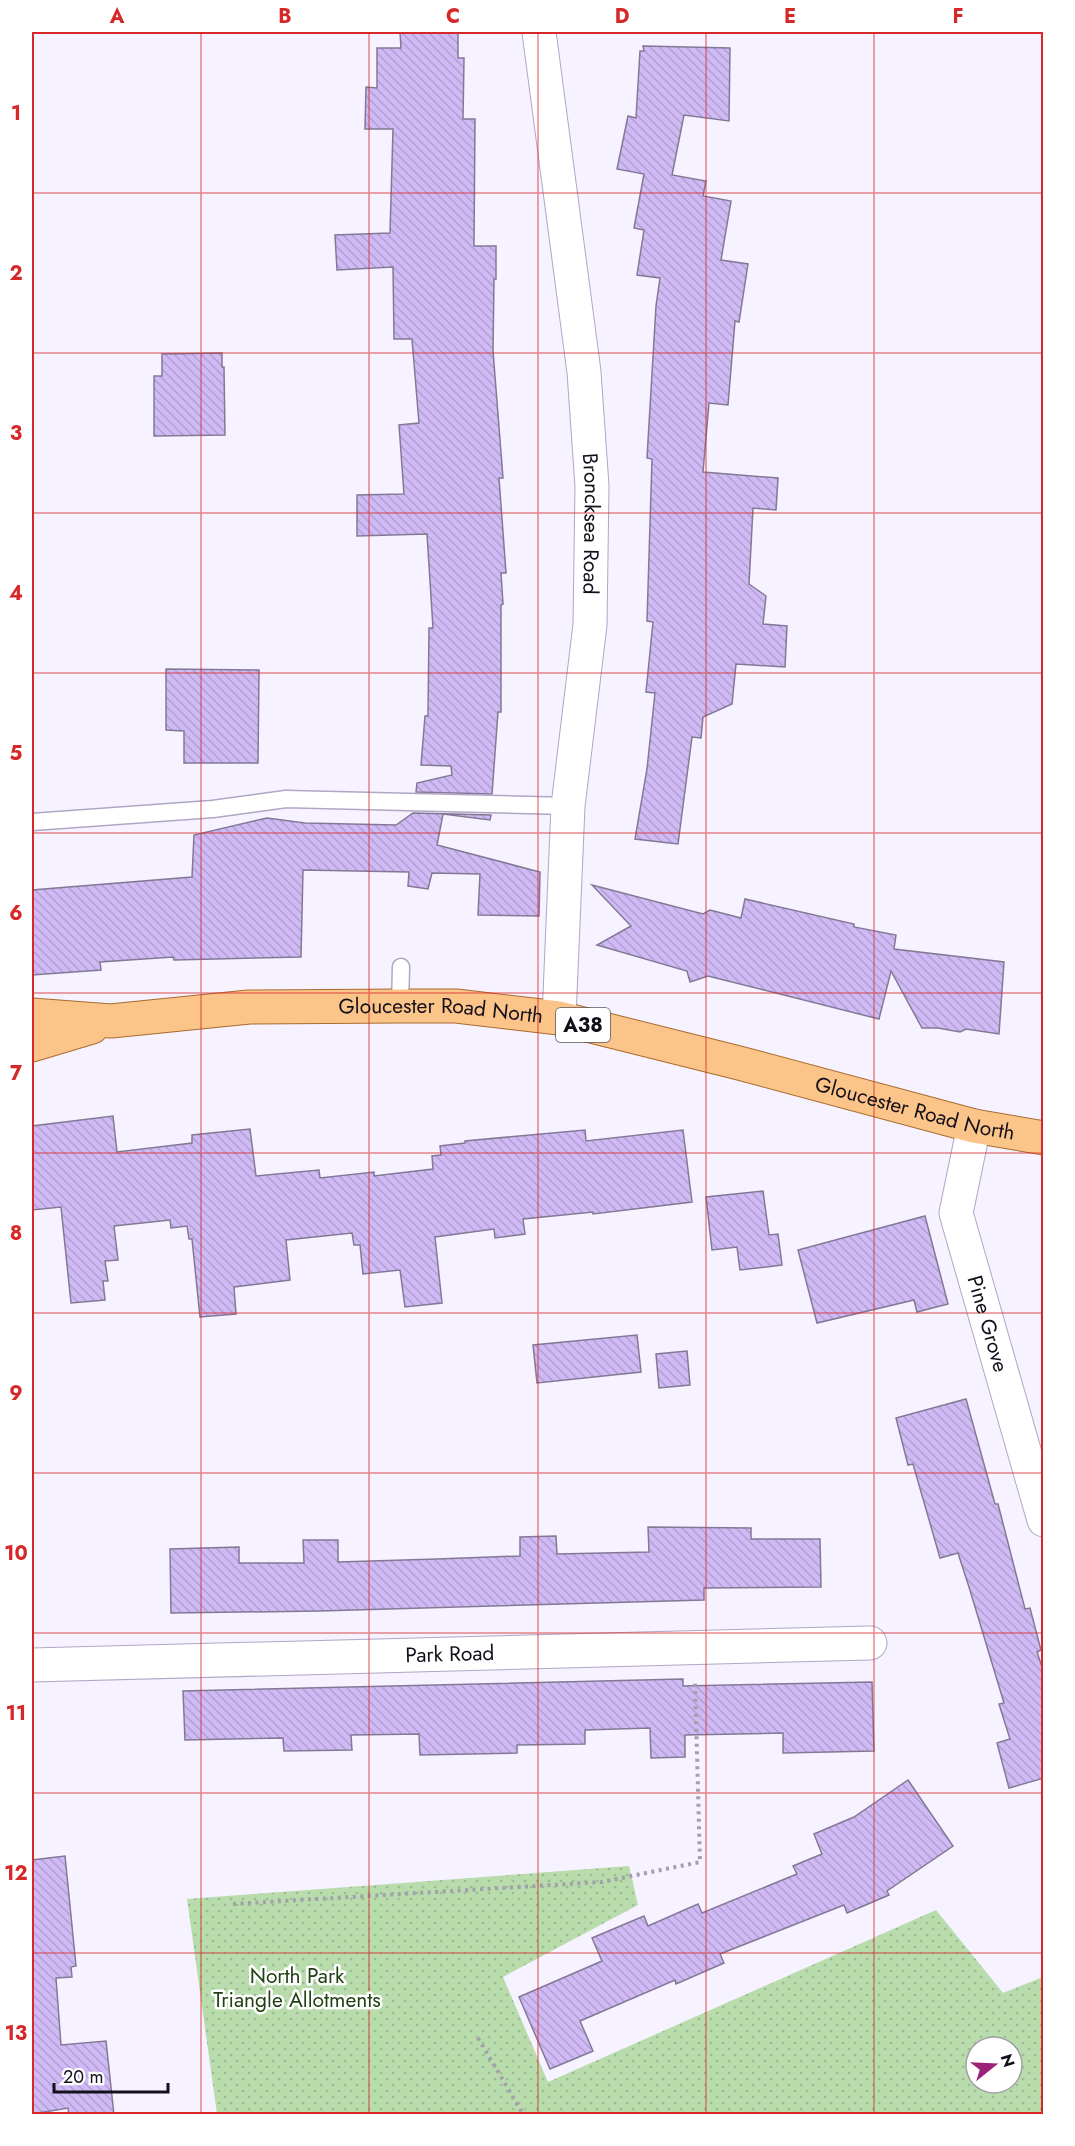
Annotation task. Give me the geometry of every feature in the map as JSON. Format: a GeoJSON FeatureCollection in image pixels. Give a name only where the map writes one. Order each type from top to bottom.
{"type":"FeatureCollection","features":[{"type":"Feature","properties":{"kind":"main road","name":"Gloucester Road North"},"geometry":{"type":"LineString","coordinates":[[32,1015],[111,1021],[249,1007],[456,1006],[559,1018],[974,1125],[1044,1138]]}},
{"type":"Feature","properties":{"kind":"main road","name":"Gloucester Road North"},"geometry":{"type":"LineString","coordinates":[[32,1045],[111,1021]]}},
{"type":"Feature","properties":{"kind":"street","name":"Broncksea Road"},"geometry":{"type":"LineString","coordinates":[[539,32],[584,372],[592,486],[590,625],[567,806],[559,1018]]}},
{"type":"Feature","properties":{"kind":"street","name":"Pine Grove"},"geometry":{"type":"LineString","coordinates":[[974,1125],[956,1213],[1036,1469],[1044,1520]]}},
{"type":"Feature","properties":{"kind":"street","name":"Park Road"},"geometry":{"type":"LineString","coordinates":[[32,1665],[870,1643]]}},
{"type":"Feature","properties":{"kind":"lane"},"geometry":{"type":"LineString","coordinates":[[32,822],[213,809],[286,799],[567,806]]}},
{"type":"Feature","properties":{"kind":"lane"},"geometry":{"type":"LineString","coordinates":[[400,1006],[401,967]]}},
{"type":"Feature","properties":{"kind":"path"},"geometry":{"type":"LineString","coordinates":[[233,1904],[602,1882],[700,1862],[694,1648]]}},
{"type":"Feature","properties":{"kind":"path"},"geometry":{"type":"LineString","coordinates":[[478,2038],[523,2115]]}},
{"type":"Feature","properties":{"kind":"green space","name":"North Park Triangle Allotments"},"geometry":{"type":"Polygon","coordinates":[[[629,1866],[638,1905],[503,1977],[548,2082],[936,1910],[1003,1993],[1043,1977],[1043,2114],[217,2114],[187,1899],[629,1866]]]}},
{"type":"Feature","properties":{"kind":"building"},"geometry":{"type":"Polygon","coordinates":[[[400,32],[458,32],[458,58],[464,58],[463,119],[475,119],[474,246],[496,246],[493,351],[503,478],[499,478],[506,573],[501,573],[503,604],[501,605],[501,712],[498,712],[492,794],[416,792],[417,783],[452,775],[451,766],[421,765],[425,716],[428,716],[429,628],[433,628],[427,534],[357,536],[357,495],[404,494],[399,425],[419,423],[412,339],[394,339],[393,267],[337,270],[335,235],[390,233],[393,129],[365,129],[366,87],[377,88],[377,48],[401,48],[400,32]]]}},
{"type":"Feature","properties":{"kind":"building"},"geometry":{"type":"Polygon","coordinates":[[[643,46],[730,48],[729,121],[684,115],[672,175],[706,181],[703,196],[731,201],[721,260],[748,264],[739,322],[735,321],[728,405],[709,403],[703,472],[778,478],[776,510],[753,508],[749,584],[766,596],[763,624],[787,626],[785,667],[736,664],[732,704],[703,717],[701,738],[692,737],[678,844],[635,839],[647,769],[655,693],[646,692],[653,622],[647,621],[652,459],[647,458],[656,306],[660,278],[637,275],[644,230],[634,228],[644,174],[617,169],[628,116],[636,118],[640,51],[644,51],[643,46]]]}},
{"type":"Feature","properties":{"kind":"building"},"geometry":{"type":"Polygon","coordinates":[[[222,353],[225,435],[154,436],[154,376],[162,376],[162,354],[222,353]]]}},
{"type":"Feature","properties":{"kind":"building"},"geometry":{"type":"Polygon","coordinates":[[[166,669],[259,670],[258,763],[184,763],[184,731],[166,730],[166,669]]]}},
{"type":"Feature","properties":{"kind":"building"},"geometry":{"type":"Polygon","coordinates":[[[413,813],[491,815],[490,820],[443,814],[437,845],[540,872],[539,916],[478,915],[480,874],[432,873],[428,889],[408,886],[409,872],[303,870],[301,957],[174,960],[173,957],[100,962],[101,970],[32,975],[32,890],[192,877],[194,835],[267,818],[305,823],[396,825],[413,813]]]}},
{"type":"Feature","properties":{"kind":"building"},"geometry":{"type":"Polygon","coordinates":[[[592,885],[703,914],[710,910],[741,918],[745,899],[854,924],[854,927],[896,935],[894,949],[1004,962],[999,1034],[966,1029],[960,1032],[922,1028],[891,971],[879,1019],[708,976],[690,982],[687,971],[597,945],[631,926],[592,885]]]}},
{"type":"Feature","properties":{"kind":"building"},"geometry":{"type":"Polygon","coordinates":[[[113,1116],[117,1152],[192,1143],[192,1135],[250,1129],[256,1176],[319,1170],[320,1178],[374,1172],[374,1176],[433,1169],[432,1156],[441,1155],[440,1146],[465,1143],[465,1141],[585,1130],[586,1141],[683,1130],[692,1202],[593,1214],[593,1212],[523,1219],[525,1234],[495,1238],[494,1229],[435,1237],[442,1303],[405,1307],[400,1270],[363,1274],[360,1245],[354,1245],[352,1233],[286,1240],[290,1280],[234,1287],[236,1314],[200,1317],[192,1239],[189,1239],[187,1226],[171,1228],[170,1220],[114,1226],[118,1260],[105,1261],[108,1281],[103,1281],[105,1300],[71,1303],[61,1207],[32,1210],[32,1126],[113,1116]]]}},
{"type":"Feature","properties":{"kind":"building"},"geometry":{"type":"Polygon","coordinates":[[[763,1191],[769,1235],[778,1234],[782,1265],[740,1270],[737,1247],[712,1250],[706,1197],[763,1191]]]}},
{"type":"Feature","properties":{"kind":"building"},"geometry":{"type":"Polygon","coordinates":[[[925,1216],[948,1304],[917,1312],[914,1300],[817,1323],[798,1250],[925,1216]]]}},
{"type":"Feature","properties":{"kind":"building"},"geometry":{"type":"Polygon","coordinates":[[[637,1335],[641,1372],[537,1383],[533,1345],[637,1335]]]}},
{"type":"Feature","properties":{"kind":"building"},"geometry":{"type":"Polygon","coordinates":[[[687,1351],[690,1385],[659,1388],[656,1354],[687,1351]]]}},
{"type":"Feature","properties":{"kind":"building"},"geometry":{"type":"Polygon","coordinates":[[[966,1399],[995,1504],[998,1504],[1025,1609],[1030,1608],[1041,1650],[1037,1652],[1044,1673],[1044,1778],[1009,1788],[997,1743],[1010,1739],[999,1704],[1004,1703],[969,1587],[958,1553],[940,1558],[913,1464],[908,1465],[896,1418],[966,1399]]]}},
{"type":"Feature","properties":{"kind":"building"},"geometry":{"type":"Polygon","coordinates":[[[648,1527],[751,1528],[751,1539],[820,1539],[821,1587],[704,1588],[704,1600],[171,1613],[170,1549],[239,1547],[239,1563],[304,1563],[303,1540],[338,1540],[338,1562],[437,1559],[520,1556],[520,1537],[556,1536],[557,1554],[649,1552],[648,1527]]]}},
{"type":"Feature","properties":{"kind":"building"},"geometry":{"type":"Polygon","coordinates":[[[683,1679],[683,1686],[872,1682],[874,1751],[783,1753],[783,1733],[685,1735],[685,1757],[651,1758],[650,1728],[585,1730],[585,1744],[517,1745],[517,1753],[420,1755],[419,1734],[351,1735],[352,1750],[284,1751],[283,1738],[185,1740],[183,1691],[683,1679]]]}},
{"type":"Feature","properties":{"kind":"building"},"geometry":{"type":"Polygon","coordinates":[[[908,1780],[953,1846],[887,1891],[889,1895],[847,1913],[844,1905],[720,1954],[724,1963],[676,1984],[675,1980],[580,2021],[593,2051],[550,2069],[519,1997],[602,1961],[592,1938],[644,1916],[648,1926],[698,1904],[702,1913],[797,1874],[793,1866],[822,1854],[814,1834],[854,1817],[908,1780]]]}},
{"type":"Feature","properties":{"kind":"building"},"geometry":{"type":"Polygon","coordinates":[[[65,1856],[76,1966],[71,1967],[72,1977],[56,1978],[61,2045],[106,2041],[114,2115],[69,2115],[68,2108],[32,2114],[32,1860],[65,1856]]]}}]}
